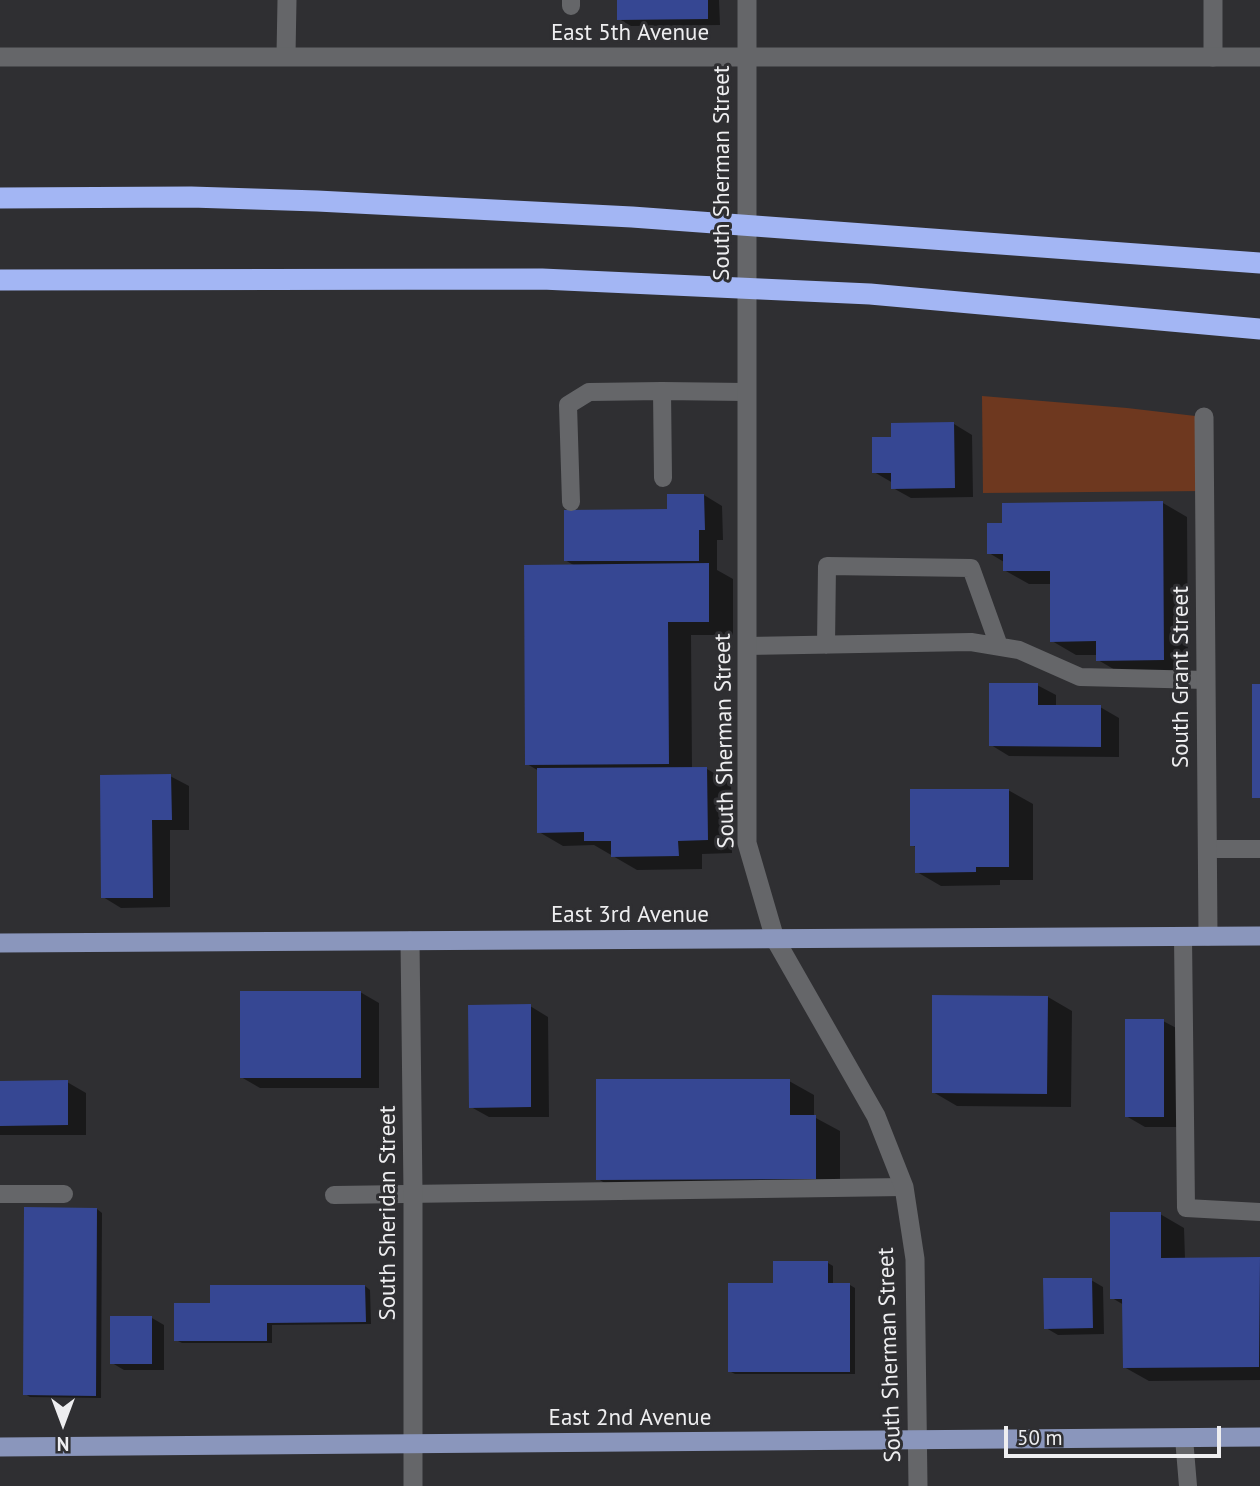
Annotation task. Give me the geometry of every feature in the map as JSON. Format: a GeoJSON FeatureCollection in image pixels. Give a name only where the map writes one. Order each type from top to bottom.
{"type":"FeatureCollection","features":[{"type":"Feature","properties":{"kind":"highway"},"geometry":{"type":"LineString","coordinates":[[0,198],[191,197],[646,218],[1260,264]]}},
{"type":"Feature","properties":{"kind":"highway"},"geometry":{"type":"LineString","coordinates":[[0,280],[542,279],[870,295],[1260,329]]}},
{"type":"Feature","properties":{"kind":"highway"},"geometry":{"type":"LineString","coordinates":[[1115,316],[1260,337]]}},
{"type":"Feature","properties":{"kind":"main road","name":"East 3rd Avenue"},"geometry":{"type":"LineString","coordinates":[[0,943],[1260,936]]}},
{"type":"Feature","properties":{"kind":"main road","name":"East 2nd Avenue"},"geometry":{"type":"LineString","coordinates":[[0,1447],[1260,1437]]}},
{"type":"Feature","properties":{"kind":"street"},"geometry":{"type":"LineString","coordinates":[[286,0],[286,55]]}},
{"type":"Feature","properties":{"kind":"street","name":"South Sherman Street"},"geometry":{"type":"LineString","coordinates":[[747,0],[747,843],[775,939],[876,1116],[904,1187],[915,1259],[918,1486]]}},
{"type":"Feature","properties":{"kind":"street"},"geometry":{"type":"LineString","coordinates":[[1213,0],[1213,57]]}},
{"type":"Feature","properties":{"kind":"street","name":"East 5th Avenue"},"geometry":{"type":"LineString","coordinates":[[0,57],[1260,57]]}},
{"type":"Feature","properties":{"kind":"street","name":"South Grant Street"},"geometry":{"type":"LineString","coordinates":[[1204,417],[1208,936]]}},
{"type":"Feature","properties":{"kind":"street","name":"South Sheridan Street"},"geometry":{"type":"LineString","coordinates":[[410,941],[413,1486]]}},
{"type":"Feature","properties":{"kind":"lane"},"geometry":{"type":"LineString","coordinates":[[662,391],[663,478]]}},
{"type":"Feature","properties":{"kind":"lane"},"geometry":{"type":"LineString","coordinates":[[570,502],[568,405],[589,392],[746,392]]}},
{"type":"Feature","properties":{"kind":"lane"},"geometry":{"type":"LineString","coordinates":[[826,645],[827,566],[971,568],[999,646]]}},
{"type":"Feature","properties":{"kind":"lane"},"geometry":{"type":"LineString","coordinates":[[747,646],[971,642],[1019,650],[1080,677],[1206,680]]}},
{"type":"Feature","properties":{"kind":"lane"},"geometry":{"type":"LineString","coordinates":[[1207,849],[1260,849]]}},
{"type":"Feature","properties":{"kind":"lane"},"geometry":{"type":"LineString","coordinates":[[1183,936],[1186,1208],[1260,1212]]}},
{"type":"Feature","properties":{"kind":"lane"},"geometry":{"type":"LineString","coordinates":[[334,1195],[904,1187]]}},
{"type":"Feature","properties":{"kind":"lane"},"geometry":{"type":"LineString","coordinates":[[0,1194],[64,1194]]}},
{"type":"Feature","properties":{"kind":"lane"},"geometry":{"type":"LineString","coordinates":[[1184,1438],[1188,1486]]}},
{"type":"Feature","properties":{"kind":"shaded area"},"geometry":{"type":"Polygon","coordinates":[[[982,396],[1204,417],[1205,491],[983,493],[982,396]]]}},
{"type":"Feature","properties":{"kind":"building"},"geometry":{"type":"Polygon","coordinates":[[[617,0],[708,0],[708,19],[617,20],[617,0]]]}},
{"type":"Feature","properties":{"kind":"building"},"geometry":{"type":"Polygon","coordinates":[[[954,422],[955,488],[891,489],[891,473],[872,473],[872,437],[891,437],[891,423],[954,422]]]}},
{"type":"Feature","properties":{"kind":"building"},"geometry":{"type":"Polygon","coordinates":[[[667,494],[704,494],[705,530],[699,530],[699,561],[564,561],[564,510],[667,509],[667,494]]]}},
{"type":"Feature","properties":{"kind":"building"},"geometry":{"type":"Polygon","coordinates":[[[1163,501],[1164,660],[1096,661],[1096,641],[1050,642],[1050,571],[1003,571],[1003,554],[987,554],[987,523],[1002,523],[1002,503],[1163,501]]]}},
{"type":"Feature","properties":{"kind":"building"},"geometry":{"type":"Polygon","coordinates":[[[709,563],[709,622],[668,622],[669,764],[525,765],[524,565],[709,563]]]}},
{"type":"Feature","properties":{"kind":"building"},"geometry":{"type":"Polygon","coordinates":[[[989,683],[1038,683],[1038,705],[1101,705],[1101,747],[989,746],[989,683]]]}},
{"type":"Feature","properties":{"kind":"building"},"geometry":{"type":"Polygon","coordinates":[[[1252,684],[1260,684],[1260,798],[1252,798],[1252,684]]]}},
{"type":"Feature","properties":{"kind":"building"},"geometry":{"type":"Polygon","coordinates":[[[707,767],[708,840],[678,841],[679,856],[611,857],[611,841],[584,841],[584,832],[537,833],[537,768],[707,767]]]}},
{"type":"Feature","properties":{"kind":"building"},"geometry":{"type":"Polygon","coordinates":[[[171,774],[172,820],[152,820],[153,898],[101,898],[100,775],[171,774]]]}},
{"type":"Feature","properties":{"kind":"building"},"geometry":{"type":"Polygon","coordinates":[[[910,789],[1009,789],[1009,867],[976,867],[976,872],[915,873],[915,846],[910,846],[910,789]]]}},
{"type":"Feature","properties":{"kind":"building"},"geometry":{"type":"Polygon","coordinates":[[[240,991],[361,991],[361,1078],[240,1078],[240,991]]]}},
{"type":"Feature","properties":{"kind":"building"},"geometry":{"type":"Polygon","coordinates":[[[932,995],[1048,996],[1047,1094],[932,1093],[932,995]]]}},
{"type":"Feature","properties":{"kind":"building"},"geometry":{"type":"Polygon","coordinates":[[[531,1004],[531,1107],[469,1108],[468,1005],[531,1004]]]}},
{"type":"Feature","properties":{"kind":"building"},"geometry":{"type":"Polygon","coordinates":[[[1125,1019],[1164,1019],[1164,1117],[1125,1117],[1125,1019]]]}},
{"type":"Feature","properties":{"kind":"building"},"geometry":{"type":"Polygon","coordinates":[[[596,1079],[790,1079],[790,1115],[816,1115],[816,1179],[596,1180],[596,1079]]]}},
{"type":"Feature","properties":{"kind":"building"},"geometry":{"type":"Polygon","coordinates":[[[68,1080],[68,1125],[0,1126],[0,1081],[68,1080]]]}},
{"type":"Feature","properties":{"kind":"building"},"geometry":{"type":"Polygon","coordinates":[[[24,1207],[97,1208],[96,1396],[23,1395],[24,1207]]]}},
{"type":"Feature","properties":{"kind":"building"},"geometry":{"type":"Polygon","coordinates":[[[1110,1212],[1161,1212],[1161,1258],[1260,1257],[1259,1367],[1123,1368],[1122,1299],[1110,1299],[1110,1212]]]}},
{"type":"Feature","properties":{"kind":"building"},"geometry":{"type":"Polygon","coordinates":[[[773,1261],[828,1261],[828,1283],[850,1283],[850,1372],[728,1372],[728,1283],[773,1283],[773,1261]]]}},
{"type":"Feature","properties":{"kind":"building"},"geometry":{"type":"Polygon","coordinates":[[[1043,1278],[1092,1278],[1093,1328],[1044,1329],[1043,1278]]]}},
{"type":"Feature","properties":{"kind":"building"},"geometry":{"type":"Polygon","coordinates":[[[210,1285],[365,1285],[366,1322],[267,1323],[267,1341],[174,1341],[174,1303],[210,1303],[210,1285]]]}},
{"type":"Feature","properties":{"kind":"building"},"geometry":{"type":"Polygon","coordinates":[[[110,1316],[152,1316],[152,1364],[110,1364],[110,1316]]]}}]}
